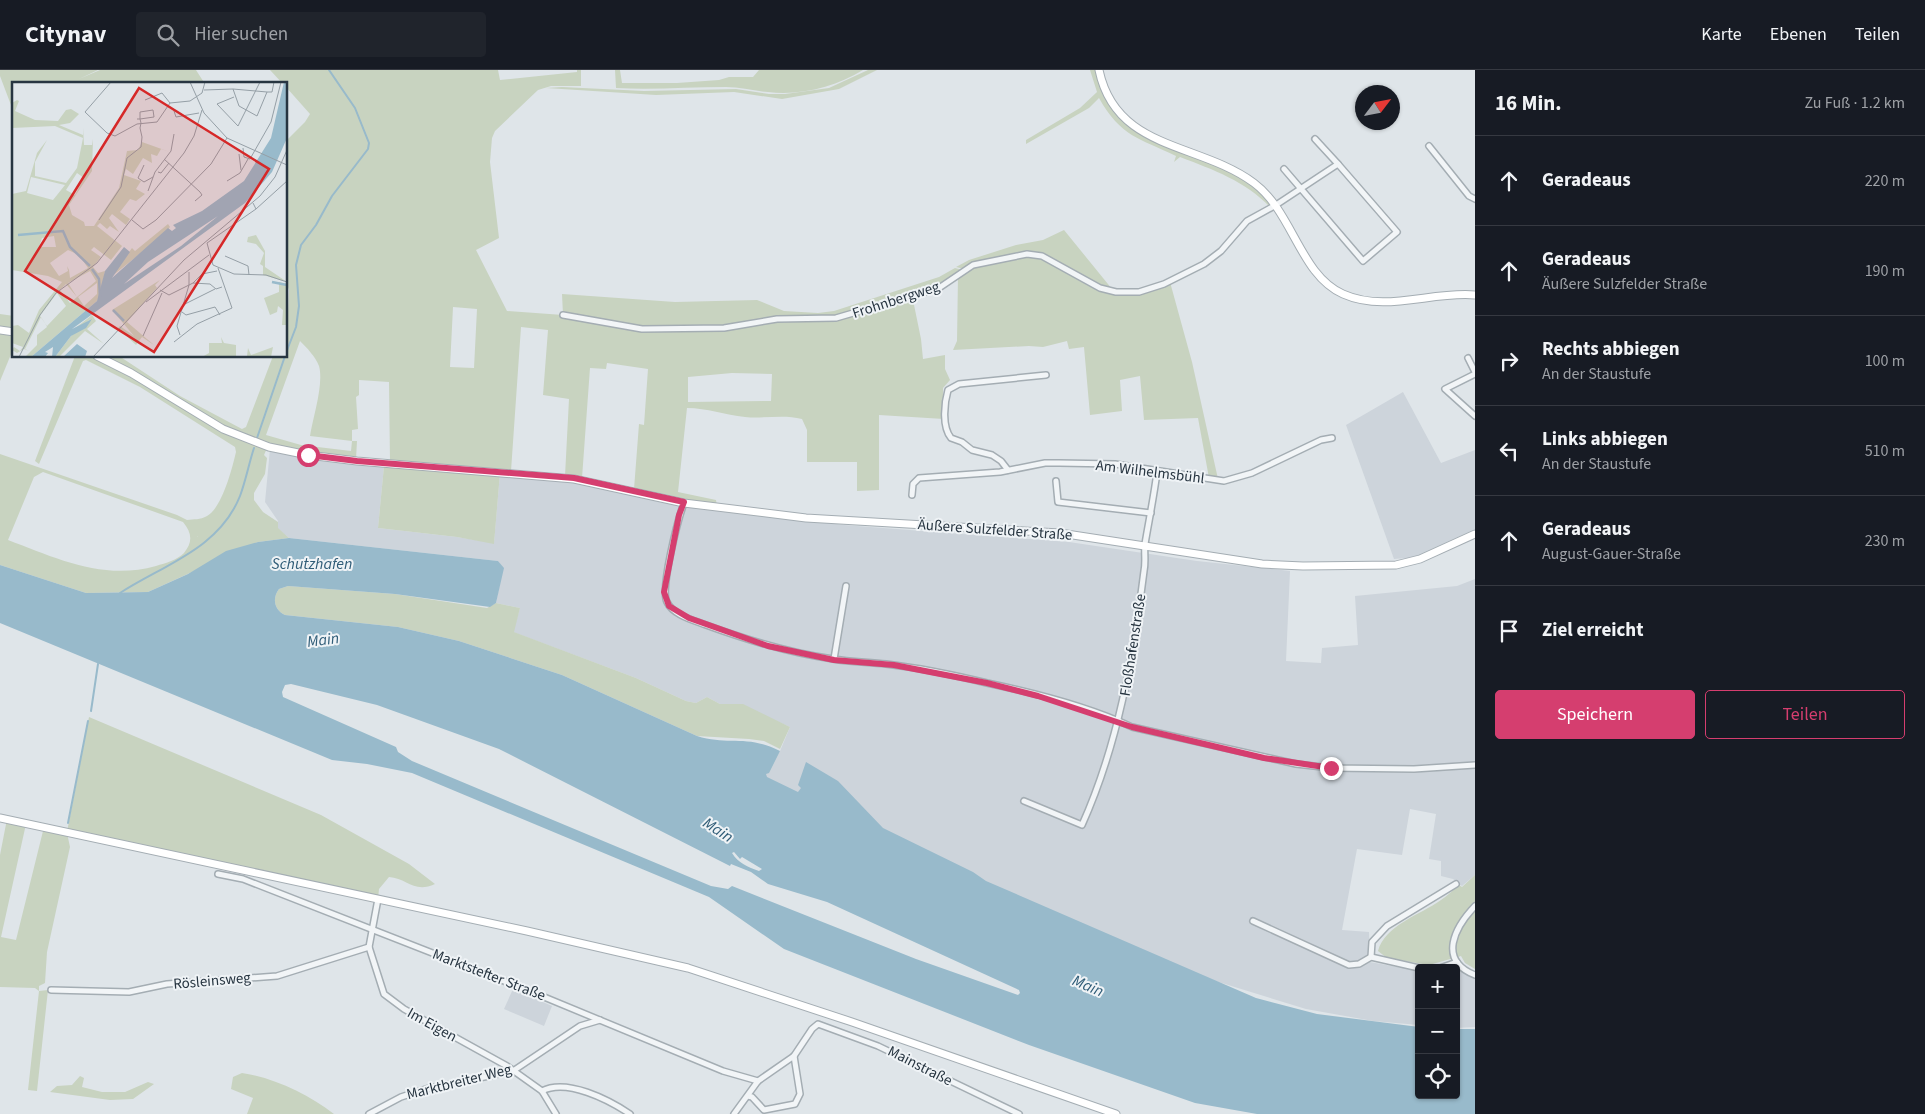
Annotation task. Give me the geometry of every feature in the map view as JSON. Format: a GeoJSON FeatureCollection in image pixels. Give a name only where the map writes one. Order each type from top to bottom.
{"type":"FeatureCollection","features":[{"type":"Feature","properties":{"kind":"main road"},"geometry":{"type":"LineString","coordinates":[[1099,70],[1105,90],[1115,108],[1139,131],[1229,168],[1259,187],[1276,205],[1308,262],[1318,274],[1343,294],[1373,303],[1475,295]]}},
{"type":"Feature","properties":{"kind":"main road","name":"Äußere Sulzfelder Straße"},"geometry":{"type":"LineString","coordinates":[[101,358],[147,383],[208,422],[269,447],[357,461],[510,472],[594,482],[684,502],[806,518],[1060,533],[1262,564],[1303,566],[1396,565],[1420,558],[1475,534]]}},
{"type":"Feature","properties":{"kind":"main road"},"geometry":{"type":"LineString","coordinates":[[0,818],[688,968],[852,1022],[1116,1114]]}},
{"type":"Feature","properties":{"kind":"street"},"geometry":{"type":"LineString","coordinates":[[1284,169],[1363,261],[1397,232],[1315,139]]}},
{"type":"Feature","properties":{"kind":"street"},"geometry":{"type":"LineString","coordinates":[[1429,146],[1469,196],[1475,199]]}},
{"type":"Feature","properties":{"kind":"street","name":"Frohnbergweg"},"geometry":{"type":"LineString","coordinates":[[564,315],[642,329],[724,328],[777,319],[836,318],[935,289],[973,265],[1027,254],[1042,256],[1100,288],[1116,292],[1138,292],[1159,286],[1204,264],[1221,251],[1247,221],[1276,205],[1338,164]]}},
{"type":"Feature","properties":{"kind":"street"},"geometry":{"type":"LineString","coordinates":[[1468,358],[1475,373],[1445,389],[1475,416]]}},
{"type":"Feature","properties":{"kind":"street"},"geometry":{"type":"LineString","coordinates":[[1008,470],[1001,460],[992,455],[972,450],[962,442],[951,438],[947,433],[945,398],[948,390],[959,384],[1046,375]]}},
{"type":"Feature","properties":{"kind":"street","name":"Am Wilhelmsbühl"},"geometry":{"type":"LineString","coordinates":[[912,495],[912,484],[919,478],[1008,470],[1059,463],[1114,464],[1224,481],[1252,474],[1321,440],[1332,438]]}},
{"type":"Feature","properties":{"kind":"street","name":"Floßhafenstraße"},"geometry":{"type":"LineString","coordinates":[[1024,801],[1082,825],[1093,801],[1123,706],[1132,659],[1145,568],[1145,546],[1157,472]]}},
{"type":"Feature","properties":{"kind":"street"},"geometry":{"type":"LineString","coordinates":[[1056,481],[1058,502],[1151,513]]}},
{"type":"Feature","properties":{"kind":"street"},"geometry":{"type":"LineString","coordinates":[[684,502],[664,586],[665,598],[669,606],[689,618],[737,636],[768,646],[834,660],[894,665],[987,683],[1118,720],[1132,727],[1296,764],[1331,768],[1414,769],[1475,765]]}},
{"type":"Feature","properties":{"kind":"street"},"geometry":{"type":"LineString","coordinates":[[834,660],[846,586]]}},
{"type":"Feature","properties":{"kind":"street","name":"Marktstefter Straße"},"geometry":{"type":"LineString","coordinates":[[218,874],[243,879],[600,1020],[723,1071],[758,1081]]}},
{"type":"Feature","properties":{"kind":"street"},"geometry":{"type":"LineString","coordinates":[[1371,957],[1372,942],[1387,926],[1456,884]]}},
{"type":"Feature","properties":{"kind":"street"},"geometry":{"type":"LineString","coordinates":[[369,947],[378,899]]}},
{"type":"Feature","properties":{"kind":"street"},"geometry":{"type":"LineString","coordinates":[[1475,906],[1463,918],[1454,934],[1453,949],[1457,962],[1468,972],[1475,975]]}},
{"type":"Feature","properties":{"kind":"street"},"geometry":{"type":"LineString","coordinates":[[1253,921],[1350,965],[1359,964],[1371,957],[1415,967]]}},
{"type":"Feature","properties":{"kind":"street","name":"Rösleinsweg"},"geometry":{"type":"LineString","coordinates":[[51,990],[129,992],[167,984],[277,976],[369,947]]}},
{"type":"Feature","properties":{"kind":"street","name":"Im Eigen"},"geometry":{"type":"LineString","coordinates":[[369,947],[384,994],[404,1009],[513,1071],[542,1091],[556,1114]]}},
{"type":"Feature","properties":{"kind":"street"},"geometry":{"type":"LineString","coordinates":[[1451,964],[1457,962]]}},
{"type":"Feature","properties":{"kind":"street","name":"Marktbreiter Weg"},"geometry":{"type":"LineString","coordinates":[[369,1114],[376,1113],[381,1106],[426,1089],[513,1071],[580,1026],[600,1020]]}},
{"type":"Feature","properties":{"kind":"street","name":"Mainstraße"},"geometry":{"type":"LineString","coordinates":[[794,1056],[812,1029],[818,1024],[878,1046],[1019,1114]]}},
{"type":"Feature","properties":{"kind":"street"},"geometry":{"type":"LineString","coordinates":[[734,1114],[758,1081],[794,1056],[800,1094],[795,1104],[764,1110],[752,1097],[748,1096]]}},
{"type":"Feature","properties":{"kind":"street"},"geometry":{"type":"LineString","coordinates":[[542,1091],[560,1087],[598,1095],[630,1114]]}},
{"type":"Feature","properties":{"kind":"shaded area"},"geometry":{"type":"Polygon","coordinates":[[[1403,392],[1441,463],[1475,450],[1475,531],[1419,557],[1394,559],[1346,425],[1403,392]]]}},
{"type":"Feature","properties":{"kind":"shaded area"},"geometry":{"type":"Polygon","coordinates":[[[270,449],[384,466],[378,528],[494,543],[500,473],[594,485],[643,498],[844,525],[1069,542],[1197,561],[1290,571],[1286,661],[1321,663],[1322,648],[1358,645],[1355,596],[1457,586],[1475,579],[1475,875],[1462,886],[1453,879],[1441,876],[1441,861],[1429,859],[1436,814],[1410,809],[1402,855],[1357,849],[1342,930],[1369,932],[1370,962],[1415,970],[1415,1025],[1373,1021],[1306,1009],[1199,976],[993,886],[763,776],[780,751],[790,727],[738,704],[720,704],[707,697],[696,703],[686,701],[636,678],[513,632],[520,608],[496,603],[503,568],[498,561],[289,538],[277,528],[278,521],[265,502],[270,449]]]}},
{"type":"Feature","properties":{"kind":"shaded area"},"geometry":{"type":"Polygon","coordinates":[[[1460,968],[1470,976],[1475,977],[1475,1027],[1460,1028],[1460,968]]]}},
{"type":"Feature","properties":{"kind":"shaded area"},"geometry":{"type":"Polygon","coordinates":[[[513,989],[552,1006],[544,1026],[504,1009],[513,989]]]}},
{"type":"Feature","properties":{"kind":"green space"},"geometry":{"type":"Polygon","coordinates":[[[0,70],[98,70],[79,79],[100,70],[196,70],[204,82],[12,82],[12,108],[0,76],[0,70]]]}},
{"type":"Feature","properties":{"kind":"green space"},"geometry":{"type":"Polygon","coordinates":[[[270,70],[498,70],[500,80],[581,70],[581,86],[551,86],[538,90],[495,131],[492,138],[490,162],[499,238],[476,250],[507,311],[563,315],[562,294],[675,302],[757,300],[784,311],[818,313],[834,311],[939,277],[955,268],[963,270],[944,284],[912,295],[923,359],[945,355],[945,369],[950,380],[943,388],[944,419],[879,415],[879,490],[857,491],[857,462],[807,462],[807,430],[802,419],[788,417],[745,417],[687,408],[678,492],[716,500],[717,506],[634,489],[639,424],[644,425],[648,369],[607,363],[606,369],[590,368],[582,478],[565,476],[569,399],[543,395],[548,330],[521,327],[511,471],[390,462],[389,382],[359,380],[359,395],[356,397],[358,429],[352,430],[352,441],[357,441],[356,459],[269,447],[223,428],[103,358],[122,358],[180,396],[242,429],[246,427],[272,358],[288,358],[288,139],[305,122],[310,114],[288,89],[288,82],[281,82],[270,70]],[[453,307],[450,367],[474,368],[477,309],[453,307]],[[300,341],[266,435],[301,445],[351,451],[352,441],[310,436],[319,391],[320,373],[315,359],[300,341]],[[732,373],[688,377],[688,402],[771,401],[772,374],[732,373]]]}},
{"type":"Feature","properties":{"kind":"green space"},"geometry":{"type":"Polygon","coordinates":[[[615,70],[620,70],[622,83],[677,83],[719,80],[729,77],[753,77],[759,70],[863,70],[841,81],[817,89],[780,93],[726,87],[616,88],[615,70]]]}},
{"type":"Feature","properties":{"kind":"green space"},"geometry":{"type":"Polygon","coordinates":[[[868,70],[877,70],[839,89],[782,99],[734,92],[656,95],[546,88],[644,91],[736,89],[769,94],[785,94],[829,88],[868,70]]]}},
{"type":"Feature","properties":{"kind":"green space"},"geometry":{"type":"Polygon","coordinates":[[[1090,70],[1097,70],[1113,109],[1138,132],[1234,172],[1246,179],[1274,205],[1270,207],[1240,183],[1217,172],[1180,157],[1174,162],[1176,156],[1141,140],[1123,129],[1107,111],[1099,98],[1089,108],[1026,144],[1026,140],[1080,108],[1097,92],[1090,70]]]}},
{"type":"Feature","properties":{"kind":"green space"},"geometry":{"type":"Polygon","coordinates":[[[1064,230],[1112,289],[1126,291],[1136,288],[1138,291],[1141,291],[1170,282],[1192,362],[1218,479],[1209,478],[1198,418],[1144,420],[1140,376],[1120,380],[1122,411],[1090,415],[1084,347],[1069,349],[1067,341],[1043,347],[953,350],[957,341],[958,276],[974,266],[1002,260],[975,264],[964,269],[956,267],[969,260],[1016,245],[1043,240],[1064,230]],[[1064,270],[1090,285],[1115,292],[1126,292],[1108,289],[1064,270]]]}},
{"type":"Feature","properties":{"kind":"green space"},"geometry":{"type":"Polygon","coordinates":[[[0,314],[12,316],[12,330],[0,328],[0,314]]]}},
{"type":"Feature","properties":{"kind":"green space"},"geometry":{"type":"Polygon","coordinates":[[[0,331],[12,334],[12,352],[0,381],[0,331]]]}},
{"type":"Feature","properties":{"kind":"green space"},"geometry":{"type":"Polygon","coordinates":[[[74,358],[97,358],[115,366],[196,416],[267,448],[264,455],[267,458],[265,474],[254,493],[254,500],[263,512],[278,522],[278,528],[289,538],[258,542],[148,592],[86,593],[0,565],[0,454],[187,520],[207,516],[222,497],[236,452],[235,447],[140,387],[86,360],[83,361],[39,464],[35,461],[74,358]],[[43,472],[34,477],[8,540],[80,565],[117,571],[136,570],[156,566],[178,558],[189,545],[190,534],[183,522],[43,472]]]}},
{"type":"Feature","properties":{"kind":"green space"},"geometry":{"type":"Polygon","coordinates":[[[384,466],[500,473],[494,544],[457,537],[378,528],[384,466]]]}},
{"type":"Feature","properties":{"kind":"green space"},"geometry":{"type":"Polygon","coordinates":[[[288,586],[395,594],[487,608],[496,603],[520,608],[514,632],[636,678],[686,701],[696,703],[707,697],[720,704],[743,704],[790,727],[780,749],[764,741],[697,736],[562,675],[459,641],[398,627],[285,615],[276,607],[275,596],[279,589],[288,586]]]}},
{"type":"Feature","properties":{"kind":"green space"},"geometry":{"type":"Polygon","coordinates":[[[89,717],[321,815],[409,864],[435,884],[421,887],[389,877],[379,889],[378,899],[67,833],[70,847],[47,952],[45,983],[39,986],[39,991],[35,988],[0,987],[0,855],[7,819],[26,824],[1,937],[16,940],[44,827],[67,832],[89,717]]]}},
{"type":"Feature","properties":{"kind":"green space"},"geometry":{"type":"Polygon","coordinates":[[[1475,875],[1475,969],[1465,963],[1461,956],[1433,964],[1423,964],[1387,958],[1378,951],[1382,942],[1395,927],[1441,900],[1459,885],[1462,887],[1475,875]]]}},
{"type":"Feature","properties":{"kind":"green space"},"geometry":{"type":"Polygon","coordinates":[[[48,990],[37,1091],[28,1090],[39,991],[48,990]]]}},
{"type":"Feature","properties":{"kind":"green space"},"geometry":{"type":"Polygon","coordinates":[[[242,1073],[254,1075],[290,1088],[334,1114],[247,1114],[253,1098],[231,1089],[233,1077],[242,1073]]]}},
{"type":"Feature","properties":{"kind":"green space"},"geometry":{"type":"Polygon","coordinates":[[[80,1076],[84,1078],[82,1087],[102,1092],[125,1092],[148,1082],[154,1084],[133,1099],[110,1100],[50,1092],[57,1086],[72,1085],[80,1076]]]}},
{"type":"Feature","properties":{"kind":"water"},"geometry":{"type":"Polygon","coordinates":[[[289,538],[498,561],[504,568],[496,603],[490,607],[395,594],[288,586],[279,589],[275,596],[275,604],[278,610],[285,615],[398,627],[459,641],[562,675],[697,736],[708,739],[747,741],[768,746],[780,751],[769,773],[766,774],[767,777],[798,792],[801,788],[798,785],[806,762],[838,781],[883,828],[973,872],[986,881],[1256,998],[1317,1014],[1415,1026],[1415,1099],[1460,1099],[1460,1029],[1475,1029],[1475,1114],[1257,1114],[1195,1103],[1029,1045],[784,949],[709,897],[412,773],[367,764],[332,760],[0,623],[0,565],[86,593],[148,592],[188,574],[226,551],[258,542],[289,538]],[[291,684],[285,685],[282,692],[283,697],[396,747],[398,752],[412,761],[711,886],[728,889],[732,886],[916,959],[1018,995],[1020,993],[1019,990],[827,902],[768,884],[751,872],[731,864],[730,866],[499,749],[377,705],[291,684]],[[734,852],[732,853],[737,859],[751,868],[759,871],[762,869],[742,857],[740,859],[734,852]]]}},
{"type":"Feature","properties":{"kind":"waterway"},"geometry":{"type":"LineString","coordinates":[[288,348],[296,327],[299,306],[296,265],[301,245],[316,225],[332,196],[368,149],[369,143],[355,108],[329,70]]}},
{"type":"Feature","properties":{"kind":"waterway"},"geometry":{"type":"LineString","coordinates":[[257,438],[284,358]]}},
{"type":"Feature","properties":{"kind":"waterway"},"geometry":{"type":"LineString","coordinates":[[120,593],[188,554],[218,530],[231,514],[240,496],[254,448]]}},
{"type":"Feature","properties":{"kind":"waterway"},"geometry":{"type":"LineString","coordinates":[[91,711],[98,664]]}},
{"type":"Feature","properties":{"kind":"waterway"},"geometry":{"type":"LineString","coordinates":[[68,823],[88,721]]}},
{"type":"Feature","properties":{"kind":"route"},"geometry":{"type":"LineString","coordinates":[[308,455],[357,461],[574,478],[684,502],[679,515],[664,592],[669,606],[689,618],[768,646],[834,660],[894,665],[987,683],[1118,720],[1132,727],[1264,758],[1331,768]]}},
{"type":"Feature","properties":{"kind":"water label","name":"Schutzhafen"},"geometry":{"type":"Point","coordinates":[312,564]}},
{"type":"Feature","properties":{"kind":"water label","name":"Main"},"geometry":{"type":"Point","coordinates":[323,640]}},
{"type":"Feature","properties":{"kind":"water label","name":"Main"},"geometry":{"type":"Point","coordinates":[718,830]}},
{"type":"Feature","properties":{"kind":"water label","name":"Main"},"geometry":{"type":"Point","coordinates":[1088,986]}}]}
